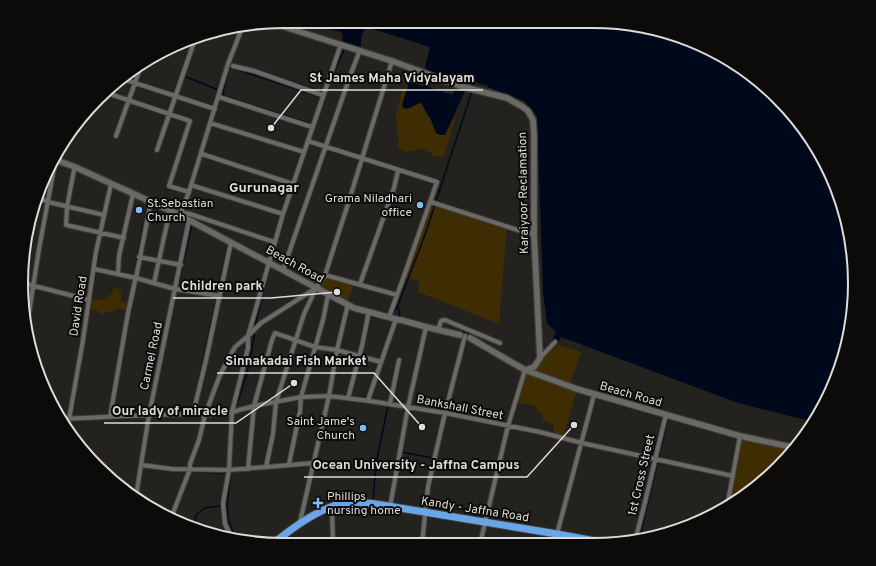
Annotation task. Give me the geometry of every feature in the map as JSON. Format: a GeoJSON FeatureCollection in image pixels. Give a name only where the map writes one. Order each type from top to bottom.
{"type":"FeatureCollection","features":[{"type":"Feature","properties":{"kind":"highway","name":"Kandy - Jaffna Road"},"geometry":{"type":"LineString","coordinates":[[281,538],[300,523],[332,507],[344,503],[355,502],[580,538]]}},
{"type":"Feature","properties":{"kind":"main road","name":"Karaiyoor Reclamation"},"geometry":{"type":"LineString","coordinates":[[288,28],[360,50],[460,86],[507,98],[523,107],[531,116],[533,120],[534,135],[534,234],[540,358]]}},
{"type":"Feature","properties":{"kind":"main road","name":"Beach Road"},"geometry":{"type":"LineString","coordinates":[[58,163],[170,210],[328,295],[369,314],[388,317],[464,336],[525,370],[594,395],[740,436],[789,446]]}},
{"type":"Feature","properties":{"kind":"main road"},"geometry":{"type":"LineString","coordinates":[[525,370],[534,367],[540,358]]}},
{"type":"Feature","properties":{"kind":"street","name":"Carmel Road"},"geometry":{"type":"LineString","coordinates":[[137,492],[149,415],[181,265],[184,217],[189,192],[228,64],[241,32]]}},
{"type":"Feature","properties":{"kind":"street"},"geometry":{"type":"LineString","coordinates":[[229,532],[225,524],[223,503],[229,470],[232,412],[248,348],[248,336],[274,242],[322,95],[341,44]]}},
{"type":"Feature","properties":{"kind":"street"},"geometry":{"type":"LineString","coordinates":[[157,150],[193,45]]}},
{"type":"Feature","properties":{"kind":"street"},"geometry":{"type":"LineString","coordinates":[[283,270],[360,50]]}},
{"type":"Feature","properties":{"kind":"street"},"geometry":{"type":"LineString","coordinates":[[266,467],[276,402],[304,314],[316,288],[325,275],[363,158],[392,61]]}},
{"type":"Feature","properties":{"kind":"street"},"geometry":{"type":"LineString","coordinates":[[233,66],[322,95]]}},
{"type":"Feature","properties":{"kind":"street"},"geometry":{"type":"LineString","coordinates":[[116,136],[139,73]]}},
{"type":"Feature","properties":{"kind":"street"},"geometry":{"type":"LineString","coordinates":[[128,81],[215,109]]}},
{"type":"Feature","properties":{"kind":"street"},"geometry":{"type":"LineString","coordinates":[[111,95],[190,121],[169,186],[189,192]]}},
{"type":"Feature","properties":{"kind":"street"},"geometry":{"type":"LineString","coordinates":[[219,97],[312,127]]}},
{"type":"Feature","properties":{"kind":"street"},"geometry":{"type":"LineString","coordinates":[[210,123],[304,152]]}},
{"type":"Feature","properties":{"kind":"street"},"geometry":{"type":"LineString","coordinates":[[308,141],[363,158],[398,171],[437,182],[388,317]]}},
{"type":"Feature","properties":{"kind":"street"},"geometry":{"type":"LineString","coordinates":[[202,154],[293,184]]}},
{"type":"Feature","properties":{"kind":"street"},"geometry":{"type":"LineString","coordinates":[[30,310],[55,169]]}},
{"type":"Feature","properties":{"kind":"street"},"geometry":{"type":"LineString","coordinates":[[74,170],[67,207],[66,225],[124,238]]}},
{"type":"Feature","properties":{"kind":"street"},"geometry":{"type":"LineString","coordinates":[[360,284],[394,188],[398,171]]}},
{"type":"Feature","properties":{"kind":"street","name":"David Road"},"geometry":{"type":"LineString","coordinates":[[69,422],[96,252],[111,184]]}},
{"type":"Feature","properties":{"kind":"street"},"geometry":{"type":"LineString","coordinates":[[194,186],[283,214]]}},
{"type":"Feature","properties":{"kind":"street"},"geometry":{"type":"LineString","coordinates":[[118,273],[119,256],[133,194]]}},
{"type":"Feature","properties":{"kind":"street"},"geometry":{"type":"LineString","coordinates":[[42,200],[104,215]]}},
{"type":"Feature","properties":{"kind":"street"},"geometry":{"type":"LineString","coordinates":[[110,417],[128,313],[151,201]]}},
{"type":"Feature","properties":{"kind":"street"},"geometry":{"type":"LineString","coordinates":[[431,202],[534,234]]}},
{"type":"Feature","properties":{"kind":"street"},"geometry":{"type":"LineString","coordinates":[[154,283],[170,210]]}},
{"type":"Feature","properties":{"kind":"street"},"geometry":{"type":"LineString","coordinates":[[184,217],[188,213],[274,242]]}},
{"type":"Feature","properties":{"kind":"street"},"geometry":{"type":"LineString","coordinates":[[193,414],[220,296],[230,242]]}},
{"type":"Feature","properties":{"kind":"street"},"geometry":{"type":"LineString","coordinates":[[139,257],[181,265]]}},
{"type":"Feature","properties":{"kind":"street"},"geometry":{"type":"LineString","coordinates":[[94,269],[118,273],[175,289],[220,296]]}},
{"type":"Feature","properties":{"kind":"street"},"geometry":{"type":"LineString","coordinates":[[325,275],[396,295]]}},
{"type":"Feature","properties":{"kind":"street"},"geometry":{"type":"LineString","coordinates":[[28,284],[89,300]]}},
{"type":"Feature","properties":{"kind":"street"},"geometry":{"type":"LineString","coordinates":[[173,513],[200,440],[205,415],[224,368],[235,347],[261,322],[316,288]]}},
{"type":"Feature","properties":{"kind":"street"},"geometry":{"type":"LineString","coordinates":[[289,464],[300,411],[301,397],[323,320],[328,295]]}},
{"type":"Feature","properties":{"kind":"street"},"geometry":{"type":"LineString","coordinates":[[300,523],[329,396],[337,350],[347,308]]}},
{"type":"Feature","properties":{"kind":"street"},"geometry":{"type":"LineString","coordinates":[[348,398],[360,356],[369,314]]}},
{"type":"Feature","properties":{"kind":"street"},"geometry":{"type":"LineString","coordinates":[[368,400],[381,362],[399,320]]}},
{"type":"Feature","properties":{"kind":"street"},"geometry":{"type":"LineString","coordinates":[[438,330],[441,321],[445,320],[500,343]]}},
{"type":"Feature","properties":{"kind":"street"},"geometry":{"type":"LineString","coordinates":[[390,507],[408,407],[426,327]]}},
{"type":"Feature","properties":{"kind":"street"},"geometry":{"type":"LineString","coordinates":[[248,469],[254,406],[275,333],[315,347],[337,350],[381,362]]}},
{"type":"Feature","properties":{"kind":"street"},"geometry":{"type":"LineString","coordinates":[[423,538],[428,487],[464,336]]}},
{"type":"Feature","properties":{"kind":"street"},"geometry":{"type":"LineString","coordinates":[[540,358],[555,342]]}},
{"type":"Feature","properties":{"kind":"street"},"geometry":{"type":"LineString","coordinates":[[390,404],[399,360]]}},
{"type":"Feature","properties":{"kind":"street"},"geometry":{"type":"LineString","coordinates":[[481,538],[508,426],[525,370]]}},
{"type":"Feature","properties":{"kind":"street"},"geometry":{"type":"LineString","coordinates":[[558,538],[594,395]]}},
{"type":"Feature","properties":{"kind":"street","name":"Bankshall Street"},"geometry":{"type":"LineString","coordinates":[[70,419],[149,415],[205,415],[232,412],[301,397],[329,396],[368,400],[445,413],[733,476]]}},
{"type":"Feature","properties":{"kind":"street","name":"1st Cross Street"},"geometry":{"type":"LineString","coordinates":[[637,534],[648,495],[654,458],[666,415]]}},
{"type":"Feature","properties":{"kind":"street"},"geometry":{"type":"LineString","coordinates":[[729,499],[740,436]]}},
{"type":"Feature","properties":{"kind":"street"},"geometry":{"type":"LineString","coordinates":[[142,465],[172,469],[229,470],[289,464],[314,464]]}},
{"type":"Feature","properties":{"kind":"street"},"geometry":{"type":"LineString","coordinates":[[332,507],[333,538]]}},
{"type":"Feature","properties":{"kind":"shaded area"},"geometry":{"type":"Polygon","coordinates":[[[408,85],[406,91],[414,106],[417,103],[421,103],[427,115],[445,135],[453,119],[455,119],[444,157],[432,156],[431,153],[422,149],[405,152],[398,148],[399,138],[397,134],[396,115],[402,90],[408,85]]]}},
{"type":"Feature","properties":{"kind":"shaded area"},"geometry":{"type":"Polygon","coordinates":[[[431,202],[507,226],[499,324],[418,292],[419,281],[404,276],[431,202]]]}},
{"type":"Feature","properties":{"kind":"shaded area"},"geometry":{"type":"Polygon","coordinates":[[[313,274],[325,275],[354,283],[347,305],[307,280],[313,274]]]}},
{"type":"Feature","properties":{"kind":"shaded area"},"geometry":{"type":"Polygon","coordinates":[[[116,288],[121,292],[121,301],[130,304],[128,311],[118,308],[111,312],[104,312],[101,315],[97,310],[88,308],[89,300],[107,299],[108,296],[113,293],[112,289],[116,288]]]}},
{"type":"Feature","properties":{"kind":"shaded area"},"geometry":{"type":"Polygon","coordinates":[[[553,343],[581,352],[569,386],[577,389],[563,438],[553,435],[554,425],[543,420],[543,415],[539,413],[536,407],[515,402],[525,370],[534,367],[553,343]]]}},
{"type":"Feature","properties":{"kind":"shaded area"},"geometry":{"type":"Polygon","coordinates":[[[740,436],[789,446],[761,475],[728,499],[740,436]]]}},
{"type":"Feature","properties":{"kind":"shaded area"},"geometry":{"type":"Polygon","coordinates":[[[99,459],[106,461],[107,467],[103,463],[99,459]]]}},
{"type":"Feature","properties":{"kind":"water"},"geometry":{"type":"Polygon","coordinates":[[[321,28],[366,28],[362,35],[360,50],[342,43],[343,35],[341,32],[321,28]]]}},
{"type":"Feature","properties":{"kind":"water"},"geometry":{"type":"Polygon","coordinates":[[[369,28],[593,28],[626,30],[659,37],[691,47],[721,62],[761,91],[785,115],[805,141],[822,170],[829,185],[839,217],[846,250],[848,283],[846,316],[843,333],[829,381],[808,420],[738,403],[561,337],[558,343],[552,341],[556,332],[547,323],[543,292],[537,117],[524,101],[486,85],[479,84],[473,79],[457,82],[427,71],[425,67],[430,47],[369,28]]]}},
{"type":"Feature","properties":{"kind":"water"},"geometry":{"type":"Polygon","coordinates":[[[409,83],[429,87],[452,95],[456,89],[465,91],[445,135],[436,133],[431,120],[421,103],[408,109],[403,108],[402,105],[409,83]]]}},
{"type":"Feature","properties":{"kind":"waterway"},"geometry":{"type":"LineString","coordinates":[[332,77],[345,47]]}},
{"type":"Feature","properties":{"kind":"waterway"},"geometry":{"type":"LineString","coordinates":[[230,63],[239,66]]}},
{"type":"Feature","properties":{"kind":"waterway"},"geometry":{"type":"LineString","coordinates":[[229,67],[223,93],[224,96],[311,124]]}},
{"type":"Feature","properties":{"kind":"waterway"},"geometry":{"type":"LineString","coordinates":[[229,67],[320,97]]}},
{"type":"Feature","properties":{"kind":"waterway"},"geometry":{"type":"LineString","coordinates":[[184,76],[218,90],[213,106]]}},
{"type":"Feature","properties":{"kind":"waterway"},"geometry":{"type":"LineString","coordinates":[[131,79],[157,88]]}},
{"type":"Feature","properties":{"kind":"waterway"},"geometry":{"type":"LineString","coordinates":[[473,86],[475,80]]}},
{"type":"Feature","properties":{"kind":"waterway"},"geometry":{"type":"LineString","coordinates":[[298,84],[321,92]]}},
{"type":"Feature","properties":{"kind":"waterway"},"geometry":{"type":"LineString","coordinates":[[393,313],[398,305],[426,232],[472,91]]}},
{"type":"Feature","properties":{"kind":"waterway"},"geometry":{"type":"LineString","coordinates":[[183,97],[213,106],[208,124]]}},
{"type":"Feature","properties":{"kind":"waterway"},"geometry":{"type":"LineString","coordinates":[[212,123],[221,99]]}},
{"type":"Feature","properties":{"kind":"waterway"},"geometry":{"type":"LineString","coordinates":[[70,168],[94,179]]}},
{"type":"Feature","properties":{"kind":"waterway"},"geometry":{"type":"LineString","coordinates":[[136,264],[148,203]]}},
{"type":"Feature","properties":{"kind":"waterway"},"geometry":{"type":"LineString","coordinates":[[284,217],[287,209]]}},
{"type":"Feature","properties":{"kind":"waterway"},"geometry":{"type":"LineString","coordinates":[[179,281],[192,224]]}},
{"type":"Feature","properties":{"kind":"waterway"},"geometry":{"type":"LineString","coordinates":[[89,313],[101,238]]}},
{"type":"Feature","properties":{"kind":"waterway"},"geometry":{"type":"LineString","coordinates":[[196,393],[228,244]]}},
{"type":"Feature","properties":{"kind":"waterway"},"geometry":{"type":"LineString","coordinates":[[254,329],[270,267]]}},
{"type":"Feature","properties":{"kind":"waterway"},"geometry":{"type":"LineString","coordinates":[[287,276],[312,289]]}},
{"type":"Feature","properties":{"kind":"waterway"},"geometry":{"type":"LineString","coordinates":[[398,305],[400,319]]}},
{"type":"Feature","properties":{"kind":"waterway"},"geometry":{"type":"LineString","coordinates":[[338,336],[345,306]]}},
{"type":"Feature","properties":{"kind":"waterway"},"geometry":{"type":"LineString","coordinates":[[355,311],[368,315]]}},
{"type":"Feature","properties":{"kind":"waterway"},"geometry":{"type":"LineString","coordinates":[[370,316],[392,321]]}},
{"type":"Feature","properties":{"kind":"waterway"},"geometry":{"type":"LineString","coordinates":[[376,371],[393,320]]}},
{"type":"Feature","properties":{"kind":"waterway"},"geometry":{"type":"LineString","coordinates":[[462,334],[463,331],[467,331],[469,333],[462,354]]}},
{"type":"Feature","properties":{"kind":"waterway"},"geometry":{"type":"LineString","coordinates":[[195,522],[196,515],[205,508],[227,505],[231,472],[234,413],[247,373],[254,332]]}},
{"type":"Feature","properties":{"kind":"waterway"},"geometry":{"type":"LineString","coordinates":[[334,379],[343,332]]}},
{"type":"Feature","properties":{"kind":"waterway"},"geometry":{"type":"LineString","coordinates":[[460,338],[462,339],[461,344]]}},
{"type":"Feature","properties":{"kind":"waterway"},"geometry":{"type":"LineString","coordinates":[[147,413],[159,358]]}},
{"type":"Feature","properties":{"kind":"waterway"},"geometry":{"type":"LineString","coordinates":[[73,412],[80,367]]}},
{"type":"Feature","properties":{"kind":"waterway"},"geometry":{"type":"LineString","coordinates":[[332,395],[367,398]]}},
{"type":"Feature","properties":{"kind":"waterway"},"geometry":{"type":"LineString","coordinates":[[250,409],[267,405]]}},
{"type":"Feature","properties":{"kind":"waterway"},"geometry":{"type":"LineString","coordinates":[[373,502],[376,464],[388,405]]}},
{"type":"Feature","properties":{"kind":"waterway"},"geometry":{"type":"LineString","coordinates":[[295,424],[298,406]]}},
{"type":"Feature","properties":{"kind":"waterway"},"geometry":{"type":"LineString","coordinates":[[175,416],[203,417]]}},
{"type":"Feature","properties":{"kind":"waterway"},"geometry":{"type":"LineString","coordinates":[[110,419],[138,418]]}},
{"type":"Feature","properties":{"kind":"waterway"},"geometry":{"type":"LineString","coordinates":[[641,533],[668,418]]}},
{"type":"Feature","properties":{"kind":"waterway"},"geometry":{"type":"LineString","coordinates":[[70,424],[71,421],[74,420]]}},
{"type":"Feature","properties":{"kind":"waterway"},"geometry":{"type":"LineString","coordinates":[[268,450],[272,424]]}},
{"type":"Feature","properties":{"kind":"waterway"},"geometry":{"type":"LineString","coordinates":[[617,449],[652,456],[661,427]]}},
{"type":"Feature","properties":{"kind":"waterway"},"geometry":{"type":"LineString","coordinates":[[579,460],[583,444]]}},
{"type":"Feature","properties":{"kind":"waterway"},"geometry":{"type":"LineString","coordinates":[[402,452],[433,458]]}},
{"type":"Feature","properties":{"kind":"waterway"},"geometry":{"type":"LineString","coordinates":[[650,473],[651,459]]}},
{"type":"Feature","properties":{"kind":"waterway"},"geometry":{"type":"LineString","coordinates":[[191,466],[207,468]]}},
{"type":"Feature","properties":{"kind":"waterway"},"geometry":{"type":"LineString","coordinates":[[144,467],[169,471],[226,474]]}},
{"type":"Feature","properties":{"kind":"waterway"},"geometry":{"type":"LineString","coordinates":[[231,472],[239,471]]}},
{"type":"Feature","properties":{"kind":"waterway"},"geometry":{"type":"LineString","coordinates":[[220,505],[225,484]]}},
{"type":"Feature","properties":{"kind":"waterway"},"geometry":{"type":"LineString","coordinates":[[227,505],[228,519],[234,533]]}},
{"type":"Feature","properties":{"kind":"waterway"},"geometry":{"type":"LineString","coordinates":[[635,531],[640,515]]}},
{"type":"Feature","properties":{"kind":"place","name":"St James Maha Vidyalayam"},"geometry":{"type":"Point","coordinates":[271,128]}},
{"type":"Feature","properties":{"kind":"place","name":"Grama Niladhari office"},"geometry":{"type":"Point","coordinates":[420,205]}},
{"type":"Feature","properties":{"kind":"place","name":"St.Sebastian Church"},"geometry":{"type":"Point","coordinates":[139,210]}},
{"type":"Feature","properties":{"kind":"place","name":"Children park"},"geometry":{"type":"Point","coordinates":[337,292]}},
{"type":"Feature","properties":{"kind":"place","name":"Our lady of miracle"},"geometry":{"type":"Point","coordinates":[294,383]}},
{"type":"Feature","properties":{"kind":"place","name":"Ocean University - Jaffna Campus"},"geometry":{"type":"Point","coordinates":[574,425]}},
{"type":"Feature","properties":{"kind":"place","name":"Sinnakadai Fish Market"},"geometry":{"type":"Point","coordinates":[422,427]}},
{"type":"Feature","properties":{"kind":"place","name":"Saint Jame's Church"},"geometry":{"type":"Point","coordinates":[363,428]}},
{"type":"Feature","properties":{"kind":"place","name":"Phillips nursing home"},"geometry":{"type":"Point","coordinates":[318,503]}},
{"type":"Feature","properties":{"kind":"district","name":"Gurunagar"},"geometry":{"type":"Point","coordinates":[264,187]}}]}
